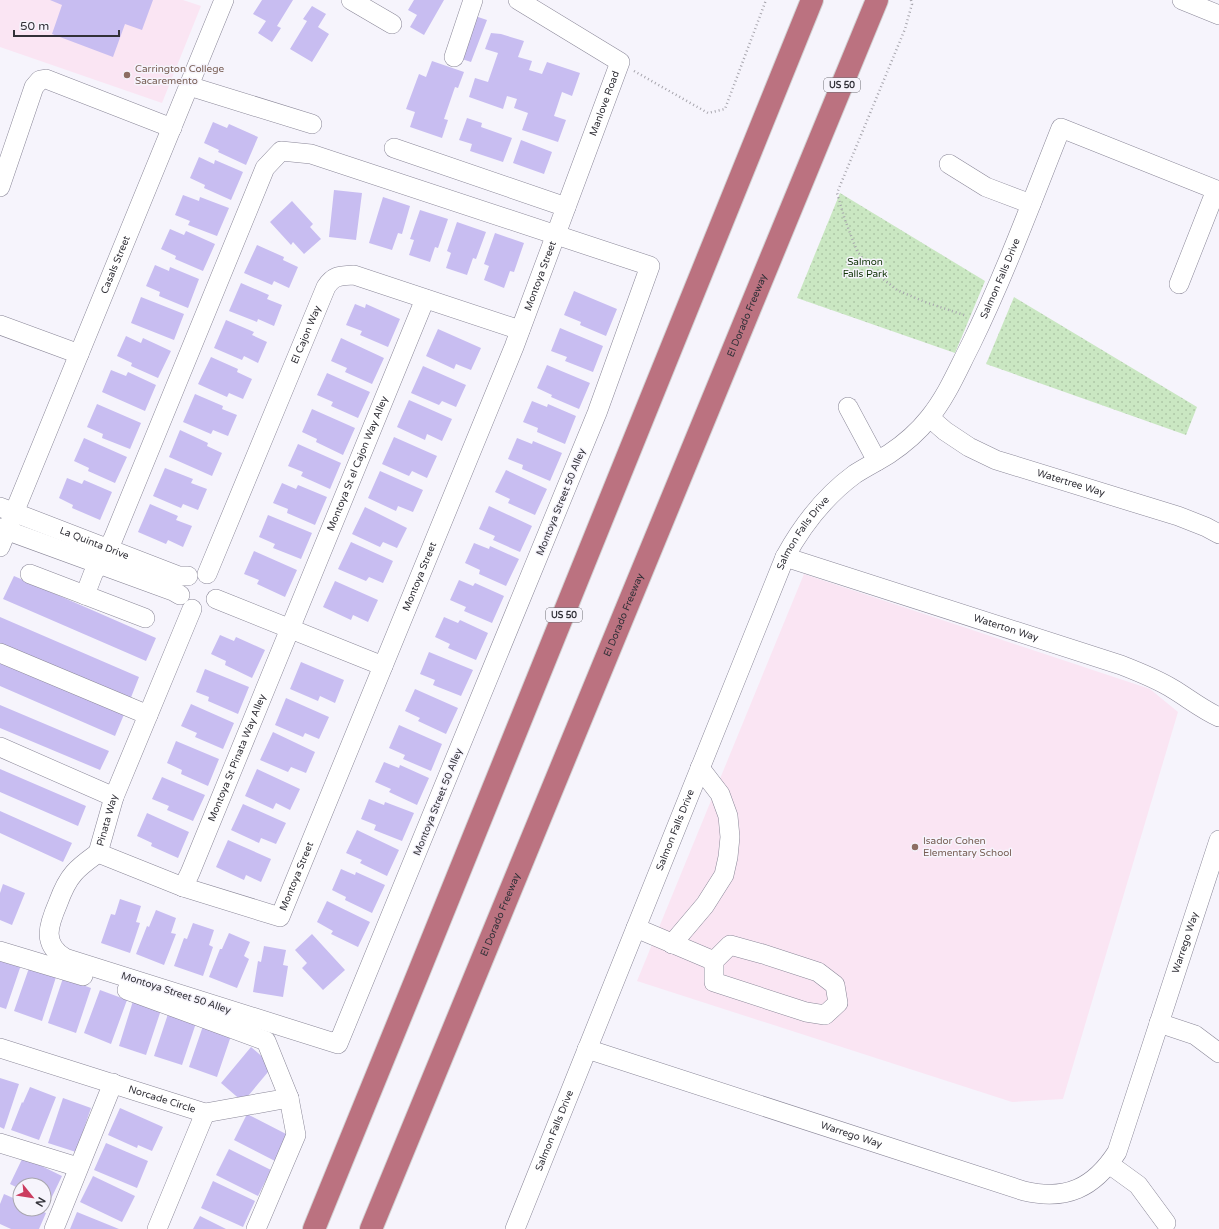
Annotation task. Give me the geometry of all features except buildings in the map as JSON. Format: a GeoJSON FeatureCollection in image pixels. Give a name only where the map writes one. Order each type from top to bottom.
{"type":"FeatureCollection","features":[{"type":"Feature","properties":{"kind":"highway","name":"US 50"},"geometry":{"type":"LineString","coordinates":[[314,1229],[422,967],[812,0]]}},
{"type":"Feature","properties":{"kind":"highway","name":"El Dorado Freeway"},"geometry":{"type":"LineString","coordinates":[[371,1229],[877,0]]}},
{"type":"Feature","properties":{"kind":"street","name":"Casals Street"},"geometry":{"type":"LineString","coordinates":[[2,535],[7,510],[79,354],[224,0]]}},
{"type":"Feature","properties":{"kind":"street"},"geometry":{"type":"LineString","coordinates":[[351,0],[392,24]]}},
{"type":"Feature","properties":{"kind":"street"},"geometry":{"type":"LineString","coordinates":[[454,56],[473,0]]}},
{"type":"Feature","properties":{"kind":"street","name":"Manlove Road"},"geometry":{"type":"LineString","coordinates":[[520,0],[620,62],[555,235]]}},
{"type":"Feature","properties":{"kind":"street"},"geometry":{"type":"LineString","coordinates":[[1182,0],[1219,15]]}},
{"type":"Feature","properties":{"kind":"street"},"geometry":{"type":"LineString","coordinates":[[0,187],[34,87],[40,80],[46,79],[172,128]]}},
{"type":"Feature","properties":{"kind":"street"},"geometry":{"type":"LineString","coordinates":[[189,86],[312,124]]}},
{"type":"Feature","properties":{"kind":"street","name":"Salmon Falls Drive"},"geometry":{"type":"LineString","coordinates":[[515,1229],[785,557],[800,531],[822,502],[838,487],[856,474],[888,455],[906,442],[930,418],[952,381],[995,293],[1061,128],[1218,190],[1179,284]]}},
{"type":"Feature","properties":{"kind":"street"},"geometry":{"type":"LineString","coordinates":[[394,148],[566,207]]}},
{"type":"Feature","properties":{"kind":"street"},"geometry":{"type":"LineString","coordinates":[[85,595],[98,564],[113,539],[265,168],[281,151],[311,154],[555,235]]}},
{"type":"Feature","properties":{"kind":"street"},"geometry":{"type":"LineString","coordinates":[[950,164],[986,187],[1031,204]]}},
{"type":"Feature","properties":{"kind":"street","name":"Montoya Street"},"geometry":{"type":"LineString","coordinates":[[280,917],[520,330],[555,235]]}},
{"type":"Feature","properties":{"kind":"street","name":"Montoya Street 50 Alley"},"geometry":{"type":"LineString","coordinates":[[98,853],[73,874],[63,891],[51,920],[49,930],[50,939],[54,948],[60,955],[338,1044],[597,413],[650,266],[555,235]]}},
{"type":"Feature","properties":{"kind":"street","name":"El Cajon Way"},"geometry":{"type":"LineString","coordinates":[[180,595],[182,584],[198,575],[330,281],[339,276],[354,275],[520,330]]}},
{"type":"Feature","properties":{"kind":"street","name":"Montoya St el Cajon Way Alley"},"geometry":{"type":"LineString","coordinates":[[289,628],[424,299]]}},
{"type":"Feature","properties":{"kind":"street"},"geometry":{"type":"LineString","coordinates":[[0,325],[79,354]]}},
{"type":"Feature","properties":{"kind":"street"},"geometry":{"type":"LineString","coordinates":[[848,407],[877,461]]}},
{"type":"Feature","properties":{"kind":"street","name":"Watertree Way"},"geometry":{"type":"LineString","coordinates":[[930,418],[945,431],[969,447],[996,460],[1178,516],[1219,534]]}},
{"type":"Feature","properties":{"kind":"street","name":"La Quinta Drive"},"geometry":{"type":"LineString","coordinates":[[7,510],[179,576],[198,575]]}},
{"type":"Feature","properties":{"kind":"street","name":"La Quinta Drive"},"geometry":{"type":"LineString","coordinates":[[2,535],[98,564],[173,591],[180,595]]}},
{"type":"Feature","properties":{"kind":"street","name":"Waterton Way"},"geometry":{"type":"LineString","coordinates":[[785,557],[1121,665],[1154,679],[1219,717]]}},
{"type":"Feature","properties":{"kind":"street"},"geometry":{"type":"LineString","coordinates":[[30,574],[145,618]]}},
{"type":"Feature","properties":{"kind":"street"},"geometry":{"type":"LineString","coordinates":[[180,595],[184,603],[192,609],[202,611],[210,607],[216,599],[218,588],[215,582],[198,575]]}},
{"type":"Feature","properties":{"kind":"street"},"geometry":{"type":"LineString","coordinates":[[216,599],[383,666]]}},
{"type":"Feature","properties":{"kind":"street","name":"Pinata Way"},"geometry":{"type":"LineString","coordinates":[[192,609],[114,797],[98,853],[183,887],[280,917]]}},
{"type":"Feature","properties":{"kind":"street","name":"Montoya St Pinata Way Alley"},"geometry":{"type":"LineString","coordinates":[[183,887],[193,866],[289,628]]}},
{"type":"Feature","properties":{"kind":"street"},"geometry":{"type":"LineString","coordinates":[[0,653],[148,714]]}},
{"type":"Feature","properties":{"kind":"street"},"geometry":{"type":"LineString","coordinates":[[0,747],[114,797]]}},
{"type":"Feature","properties":{"kind":"street"},"geometry":{"type":"LineString","coordinates":[[672,944],[705,905],[724,875],[728,857],[730,837],[728,816],[720,794],[700,768]]}},
{"type":"Feature","properties":{"kind":"street","name":"Warrego Way"},"geometry":{"type":"LineString","coordinates":[[587,1049],[1034,1194],[1056,1195],[1066,1193],[1095,1179],[1109,1164],[1117,1152],[1159,1023],[1215,864],[1219,840]]}},
{"type":"Feature","properties":{"kind":"street"},"geometry":{"type":"LineString","coordinates":[[636,928],[714,961]]}},
{"type":"Feature","properties":{"kind":"street"},"geometry":{"type":"LineString","coordinates":[[730,945],[818,972],[835,985],[838,1003],[825,1015],[806,1012],[714,982],[714,961],[730,945]]}},
{"type":"Feature","properties":{"kind":"street"},"geometry":{"type":"LineString","coordinates":[[0,951],[124,989],[266,1042],[289,1098],[296,1135],[256,1229]]}},
{"type":"Feature","properties":{"kind":"street"},"geometry":{"type":"LineString","coordinates":[[1159,1023],[1194,1035],[1219,1053]]}},
{"type":"Feature","properties":{"kind":"street","name":"Norcade Circle"},"geometry":{"type":"LineString","coordinates":[[0,1048],[205,1113],[157,1229]]}},
{"type":"Feature","properties":{"kind":"street"},"geometry":{"type":"LineString","coordinates":[[54,1229],[113,1083]]}},
{"type":"Feature","properties":{"kind":"street"},"geometry":{"type":"LineString","coordinates":[[205,1113],[289,1098]]}},
{"type":"Feature","properties":{"kind":"street"},"geometry":{"type":"LineString","coordinates":[[0,1143],[78,1167]]}},
{"type":"Feature","properties":{"kind":"street"},"geometry":{"type":"LineString","coordinates":[[1109,1164],[1138,1185],[1166,1224]]}},
{"type":"Feature","properties":{"kind":"path"},"geometry":{"type":"LineString","coordinates":[[620,62],[640,75],[708,113],[725,109],[766,0]]}},
{"type":"Feature","properties":{"kind":"path"},"geometry":{"type":"LineString","coordinates":[[911,0],[912,4],[905,29],[837,193],[845,220],[857,251],[873,270],[897,290],[925,302],[981,322]]}},
{"type":"Feature","properties":{"kind":"shaded area","name":"Carrington College Sacaremento"},"geometry":{"type":"Polygon","coordinates":[[[0,0],[183,0],[201,6],[162,103],[0,47],[0,0]]]}},
{"type":"Feature","properties":{"kind":"shaded area","name":"Isador Cohen Elementary School"},"geometry":{"type":"Polygon","coordinates":[[[804,574],[1150,689],[1178,712],[1063,1099],[1012,1102],[637,981],[804,574]]]}},
{"type":"Feature","properties":{"kind":"green space","name":"Salmon Falls Park"},"geometry":{"type":"Polygon","coordinates":[[[840,193],[985,281],[955,353],[797,298],[840,193]]]}},
{"type":"Feature","properties":{"kind":"green space"},"geometry":{"type":"Polygon","coordinates":[[[1014,297],[1197,407],[1186,435],[986,364],[1014,297]]]}},
{"type":"Feature","properties":{"kind":"place","name":"Carrington College Sacaremento"},"geometry":{"type":"Point","coordinates":[127,75]}},
{"type":"Feature","properties":{"kind":"place","name":"Isador Cohen Elementary School"},"geometry":{"type":"Point","coordinates":[915,847]}}]}
